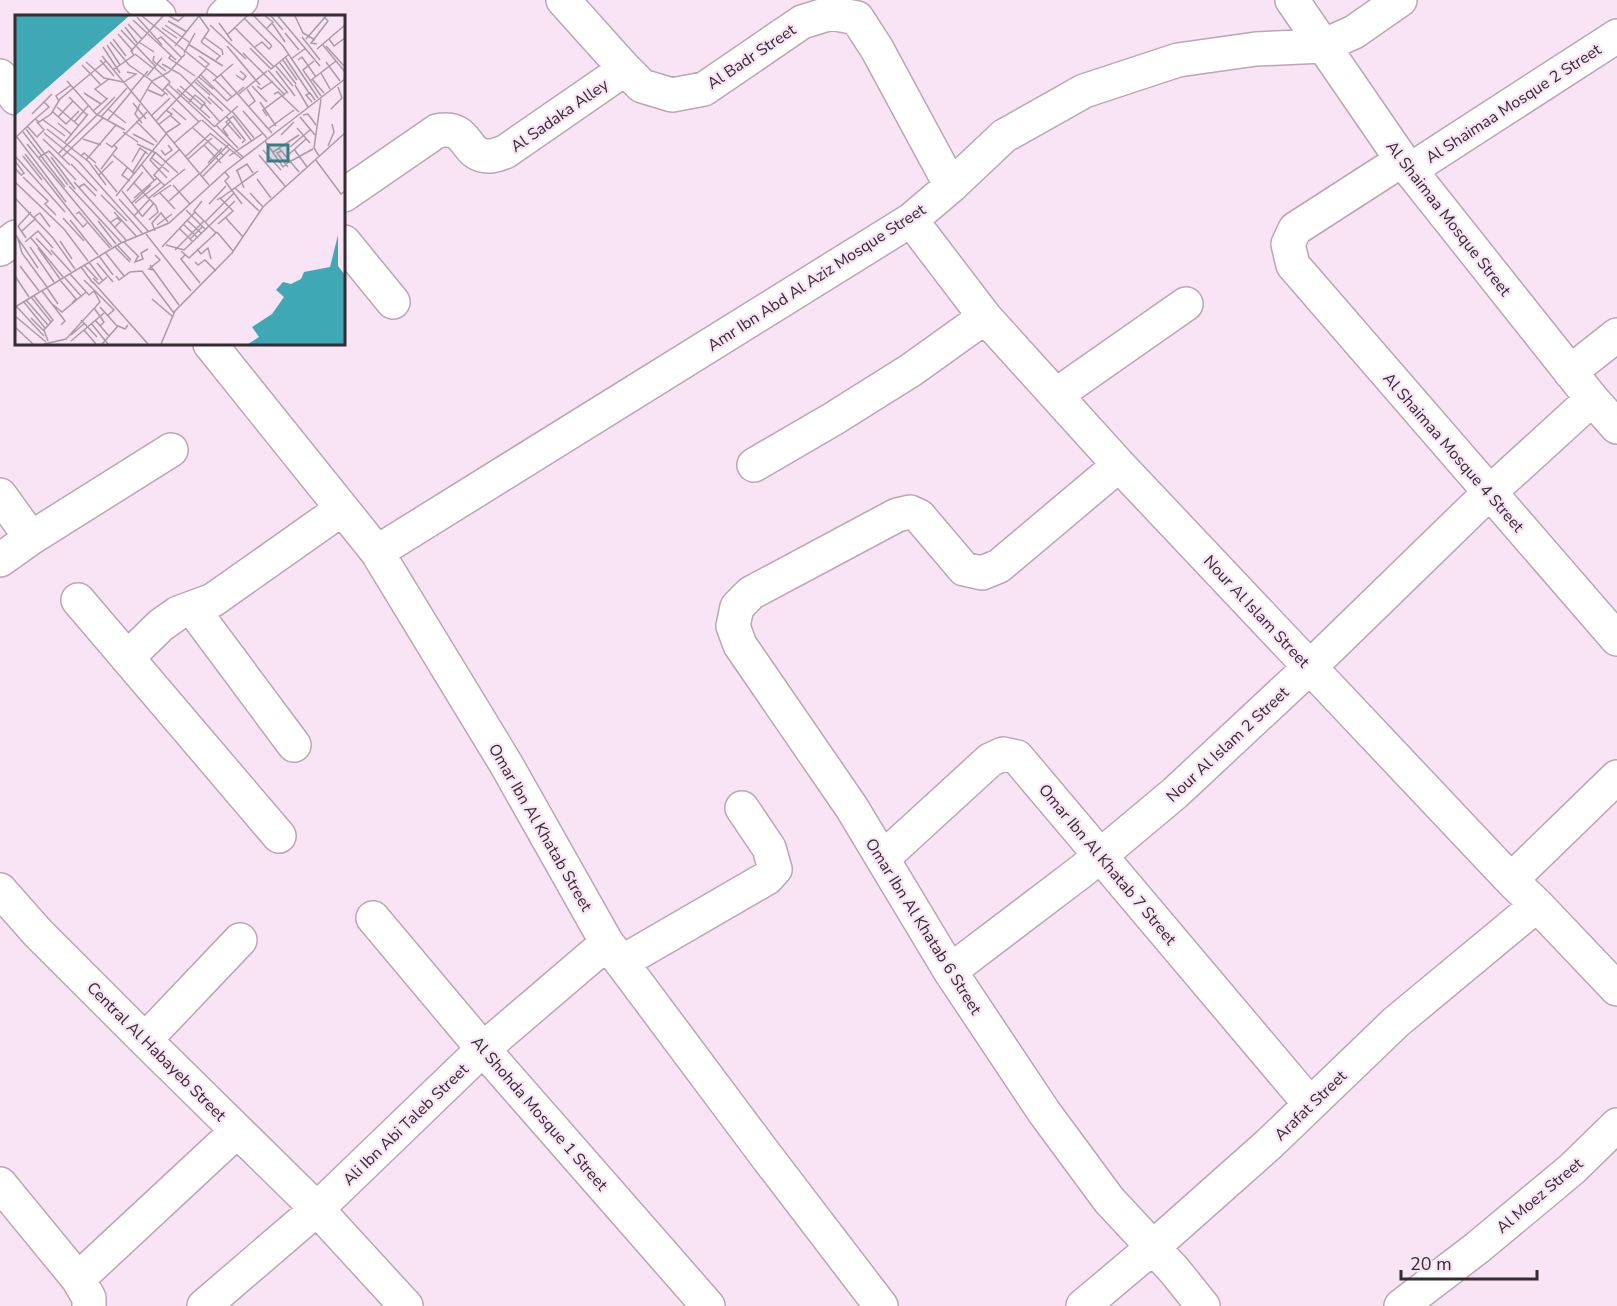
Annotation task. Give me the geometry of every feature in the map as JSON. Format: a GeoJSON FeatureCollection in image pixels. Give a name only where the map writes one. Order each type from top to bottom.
{"type":"FeatureCollection","features":[{"type":"Feature","properties":{"kind":"street"},"geometry":{"type":"LineString","coordinates":[[140,0],[158,15]]}},
{"type":"Feature","properties":{"kind":"street"},"geometry":{"type":"LineString","coordinates":[[225,15],[241,0]]}},
{"type":"Feature","properties":{"kind":"street","name":"Al Badr Street"},"geometry":{"type":"LineString","coordinates":[[563,0],[642,86],[672,95],[704,89],[802,22],[831,13],[857,18],[877,50],[951,186]]}},
{"type":"Feature","properties":{"kind":"street","name":"Al Shaimaa Mosque Street"},"geometry":{"type":"LineString","coordinates":[[1292,0],[1406,165],[1570,372],[1617,427]]}},
{"type":"Feature","properties":{"kind":"street","name":"Amr Ibn Abd Al Aziz Mosque Street"},"geometry":{"type":"LineString","coordinates":[[377,552],[911,220],[1004,136],[1084,91],[1178,60],[1256,50],[1323,46],[1354,32],[1400,0]]}},
{"type":"Feature","properties":{"kind":"street","name":"Al Shaimaa Mosque 2 Street"},"geometry":{"type":"LineString","coordinates":[[1293,265],[1288,244],[1295,229],[1406,165],[1617,36]]}},
{"type":"Feature","properties":{"kind":"street","name":"Al Sadaka Alley"},"geometry":{"type":"LineString","coordinates":[[345,194],[437,131],[449,128],[460,134],[478,154],[492,156],[505,152],[625,69]]}},
{"type":"Feature","properties":{"kind":"street"},"geometry":{"type":"LineString","coordinates":[[0,76],[15,97]]}},
{"type":"Feature","properties":{"kind":"street","name":"Nour Al Islam Street"},"geometry":{"type":"LineString","coordinates":[[911,220],[985,316],[1119,465],[1617,989]]}},
{"type":"Feature","properties":{"kind":"street"},"geometry":{"type":"LineString","coordinates":[[0,249],[15,238]]}},
{"type":"Feature","properties":{"kind":"street"},"geometry":{"type":"LineString","coordinates":[[345,243],[393,302]]}},
{"type":"Feature","properties":{"kind":"street","name":"Al Shaimaa Mosque 4 Street"},"geometry":{"type":"LineString","coordinates":[[1293,265],[1617,639]]}},
{"type":"Feature","properties":{"kind":"street"},"geometry":{"type":"LineString","coordinates":[[1056,396],[1186,304]]}},
{"type":"Feature","properties":{"kind":"street"},"geometry":{"type":"LineString","coordinates":[[754,465],[911,370],[985,316]]}},
{"type":"Feature","properties":{"kind":"street"},"geometry":{"type":"LineString","coordinates":[[1570,372],[1617,335]]}},
{"type":"Feature","properties":{"kind":"street","name":"Omar Ibn Al Khatab Street"},"geometry":{"type":"LineString","coordinates":[[211,345],[377,552],[506,764],[614,952],[881,1306]]}},
{"type":"Feature","properties":{"kind":"street","name":"Nour Al Islam 2 Street"},"geometry":{"type":"LineString","coordinates":[[950,971],[1101,855],[1175,793],[1310,667],[1489,493],[1592,399]]}},
{"type":"Feature","properties":{"kind":"street"},"geometry":{"type":"LineString","coordinates":[[0,560],[171,450]]}},
{"type":"Feature","properties":{"kind":"street","name":"Omar Ibn Al Khatab 6 Street"},"geometry":{"type":"LineString","coordinates":[[1119,465],[999,566],[982,573],[964,569],[919,516],[909,512],[897,515],[751,593],[737,607],[733,626],[740,645],[852,807],[950,971],[1044,1112],[1109,1200],[1174,1270],[1203,1306]]}},
{"type":"Feature","properties":{"kind":"street"},"geometry":{"type":"LineString","coordinates":[[0,495],[31,538]]}},
{"type":"Feature","properties":{"kind":"street"},"geometry":{"type":"LineString","coordinates":[[127,658],[161,625],[178,613],[213,600],[342,508]]}},
{"type":"Feature","properties":{"kind":"street"},"geometry":{"type":"LineString","coordinates":[[78,600],[279,836]]}},
{"type":"Feature","properties":{"kind":"street"},"geometry":{"type":"LineString","coordinates":[[192,608],[294,745]]}},
{"type":"Feature","properties":{"kind":"street","name":"Omar Ibn Al Khatab 7 Street"},"geometry":{"type":"LineString","coordinates":[[883,858],[990,760],[1003,754],[1017,758],[1310,1104]]}},
{"type":"Feature","properties":{"kind":"street"},"geometry":{"type":"LineString","coordinates":[[1511,880],[1617,777]]}},
{"type":"Feature","properties":{"kind":"street","name":"Ali Ibn Abi Taleb Street"},"geometry":{"type":"LineString","coordinates":[[204,1306],[317,1209],[483,1049],[614,952],[766,878],[775,869],[769,849],[742,808]]}},
{"type":"Feature","properties":{"kind":"street","name":"Central Al Habayeb Street"},"geometry":{"type":"LineString","coordinates":[[0,890],[38,933],[317,1209],[406,1306]]}},
{"type":"Feature","properties":{"kind":"street","name":"Arafat Street"},"geometry":{"type":"LineString","coordinates":[[1083,1306],[1269,1144],[1396,1022],[1537,905]]}},
{"type":"Feature","properties":{"kind":"street","name":"Al Shohda Mosque 1 Street"},"geometry":{"type":"LineString","coordinates":[[373,918],[483,1049],[708,1306]]}},
{"type":"Feature","properties":{"kind":"street"},"geometry":{"type":"LineString","coordinates":[[145,1040],[240,940]]}},
{"type":"Feature","properties":{"kind":"street","name":"Al Moez Street"},"geometry":{"type":"LineString","coordinates":[[1401,1306],[1477,1248],[1563,1177],[1617,1125]]}},
{"type":"Feature","properties":{"kind":"street"},"geometry":{"type":"LineString","coordinates":[[0,1184],[84,1292],[237,1131]]}}]}
